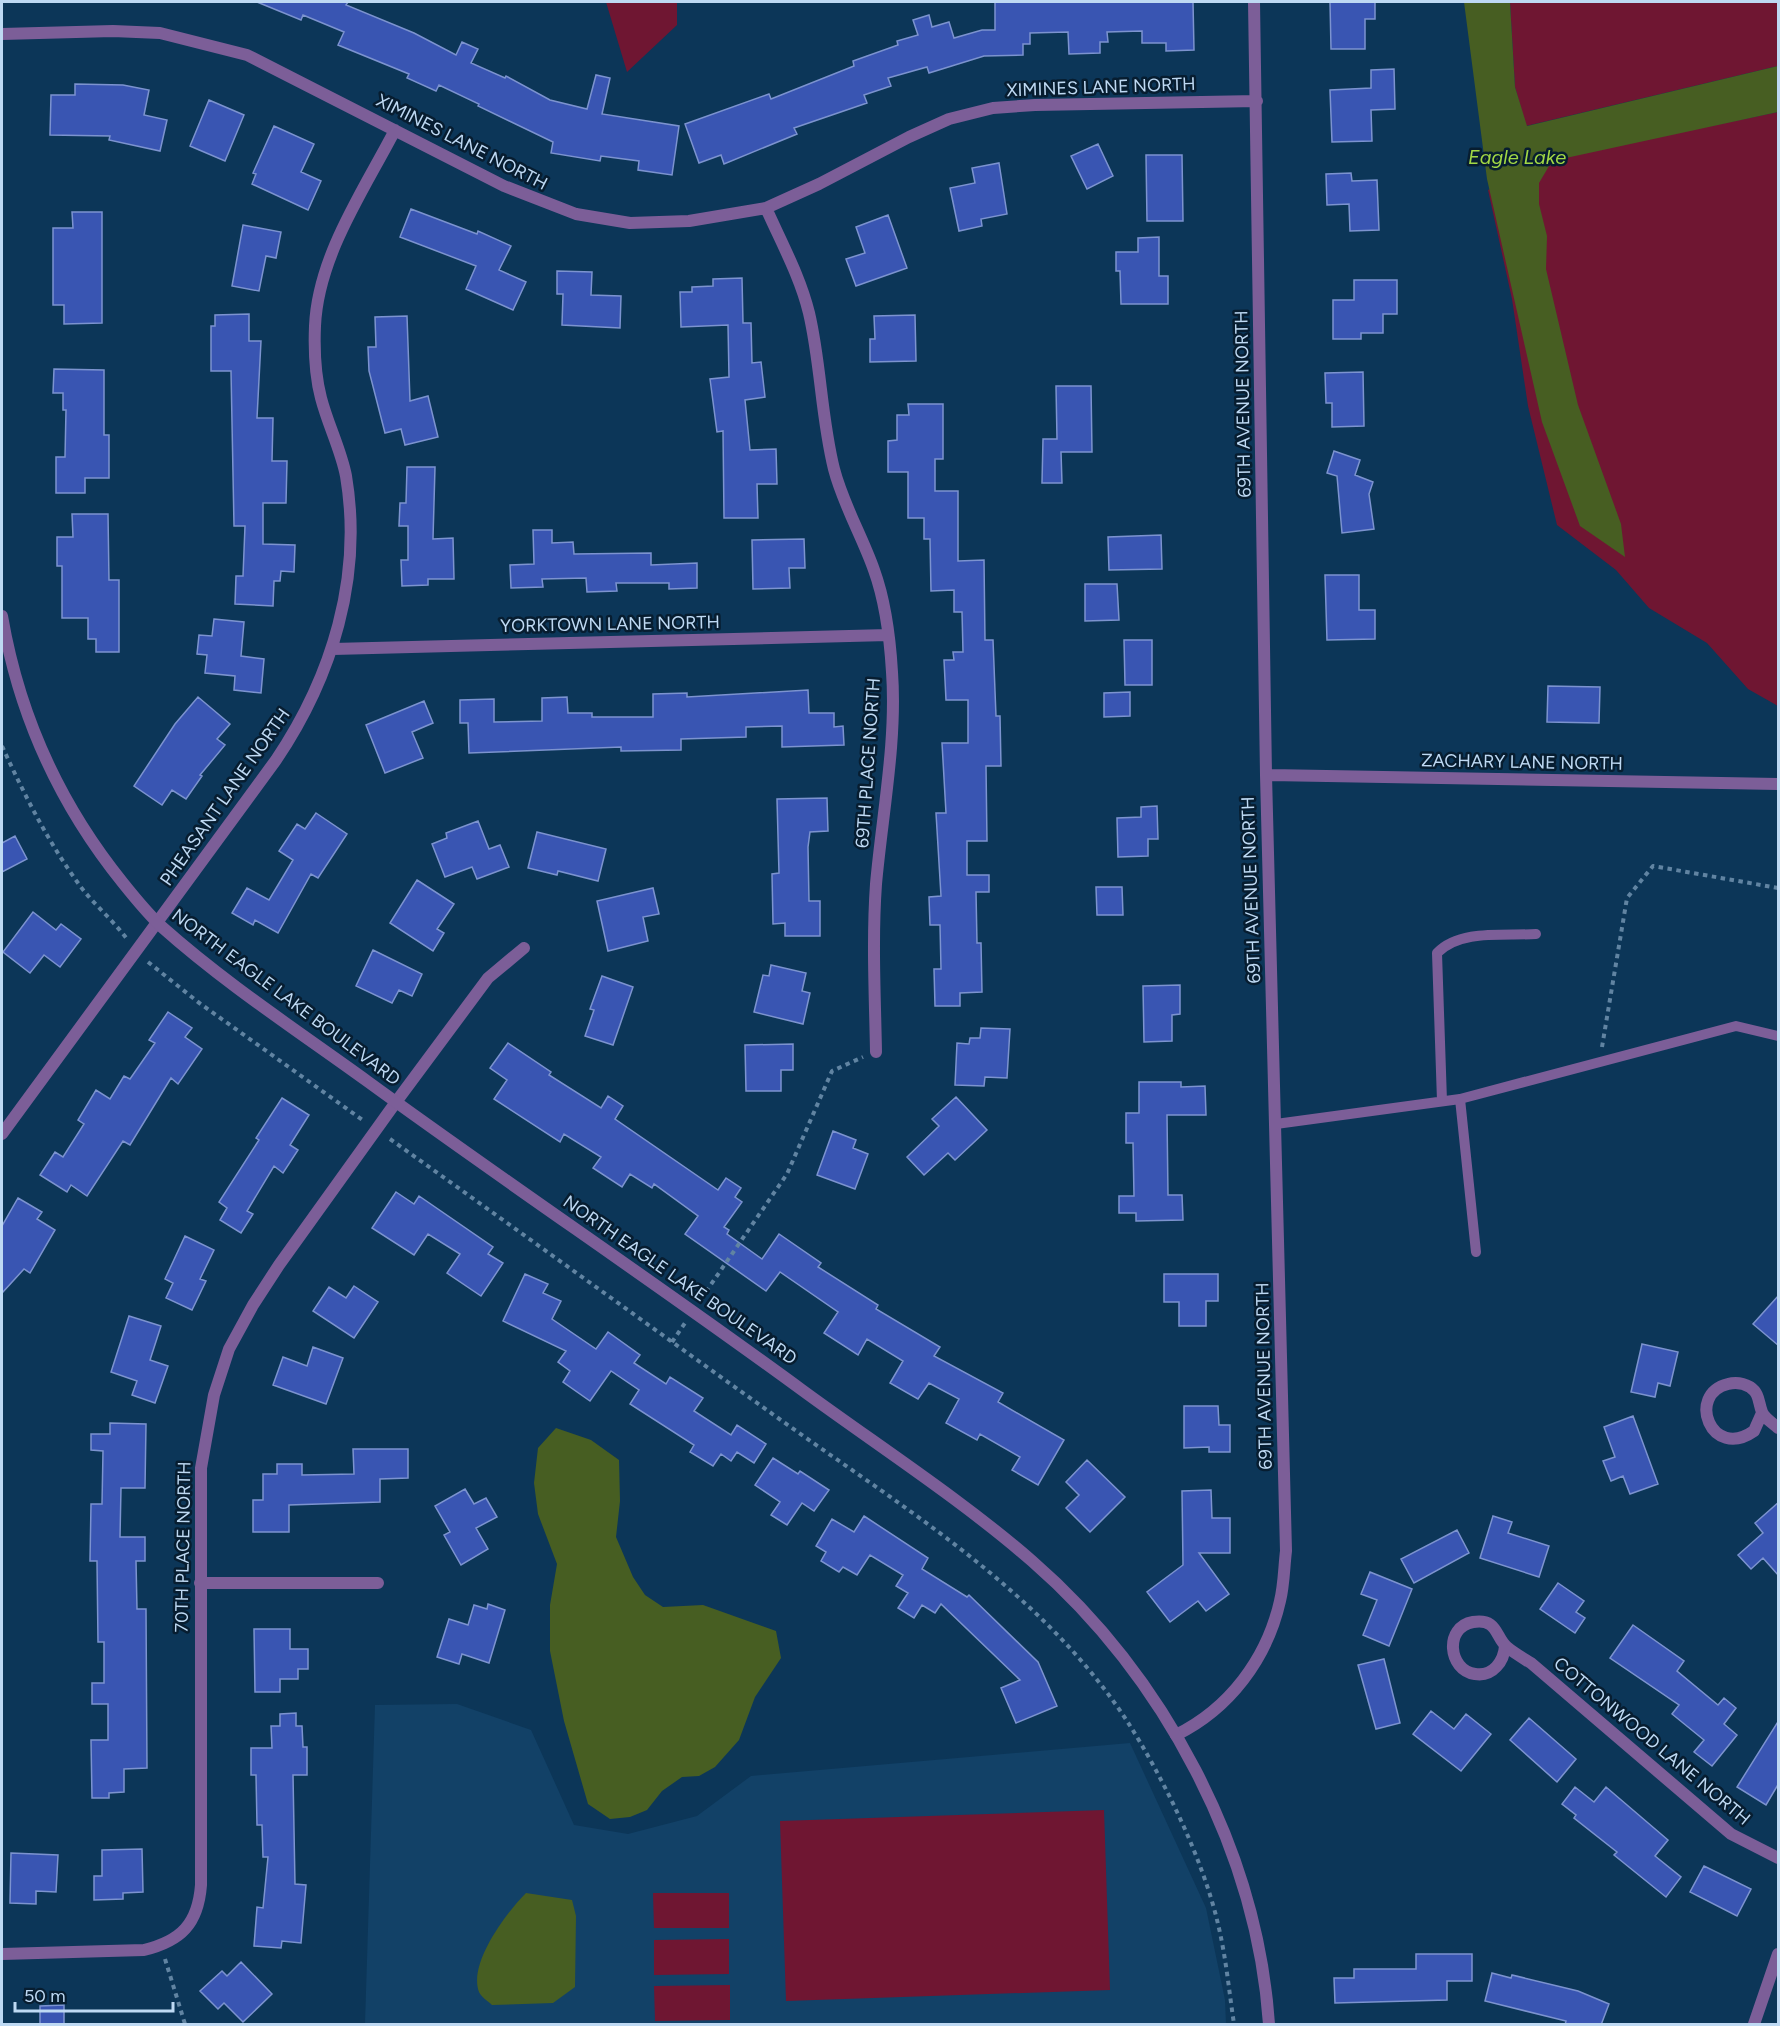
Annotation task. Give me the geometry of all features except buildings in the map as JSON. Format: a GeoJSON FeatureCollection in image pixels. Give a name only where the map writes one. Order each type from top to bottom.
{"type":"FeatureCollection","features":[{"type":"Feature","properties":{"kind":"street","name":"69TH AVENUE NORTH"},"geometry":{"type":"LineString","coordinates":[[1176,1735],[1194,1726],[1219,1707],[1244,1679],[1266,1645],[1281,1601],[1286,1551],[1266,775],[1254,2]]}},
{"type":"Feature","properties":{"kind":"street","name":"XIMINES LANE NORTH"},"geometry":{"type":"LineString","coordinates":[[2,34],[160,33],[247,54],[504,186],[551,207],[576,214],[630,223],[717,218],[766,208],[819,184],[919,132],[949,119],[993,108],[1035,105],[1257,101]]}},
{"type":"Feature","properties":{"kind":"street","name":"PHEASANT LANE NORTH"},"geometry":{"type":"LineString","coordinates":[[4,1126],[158,924],[293,736],[323,676],[333,649],[346,593],[351,530],[346,475],[321,399],[315,364],[315,326],[324,278],[342,232],[395,130]]}},
{"type":"Feature","properties":{"kind":"street","name":"69TH PLACE NORTH"},"geometry":{"type":"LineString","coordinates":[[766,208],[809,312],[821,407],[834,471],[874,571],[884,603],[892,675],[891,718],[876,886],[874,955],[876,1052]]}},
{"type":"Feature","properties":{"kind":"street","name":"NORTH EAGLE LAKE BOULEVARD"},"geometry":{"type":"LineString","coordinates":[[2,616],[4,645],[36,740],[68,805],[100,854],[158,924],[227,980],[396,1102],[694,1310],[1033,1561],[1086,1614],[1134,1672],[1176,1735],[1208,1799],[1236,1867],[1256,1937],[1269,2025]]}},
{"type":"Feature","properties":{"kind":"street","name":"YORKTOWN LANE NORTH"},"geometry":{"type":"LineString","coordinates":[[333,649],[888,635]]}},
{"type":"Feature","properties":{"kind":"street","name":"ZACHARY LANE NORTH"},"geometry":{"type":"LineString","coordinates":[[1266,775],[1779,784]]}},
{"type":"Feature","properties":{"kind":"street","name":"70TH PLACE NORTH"},"geometry":{"type":"LineString","coordinates":[[164,1946],[180,1935],[192,1921],[199,1904],[200,1492],[203,1444],[214,1395],[229,1349],[252,1305],[376,1129],[488,978],[524,948]]}},
{"type":"Feature","properties":{"kind":"street"},"geometry":{"type":"LineString","coordinates":[[1762,1413],[1754,1431],[1737,1439],[1728,1439],[1720,1436],[1708,1422],[1706,1404],[1710,1396],[1721,1386],[1735,1383],[1750,1387],[1756,1393],[1762,1413],[1779,1428]]}},
{"type":"Feature","properties":{"kind":"street"},"geometry":{"type":"LineString","coordinates":[[201,1583],[378,1583]]}},
{"type":"Feature","properties":{"kind":"street","name":"COTTONWOOD LANE NORTH"},"geometry":{"type":"LineString","coordinates":[[1505,1646],[1502,1660],[1494,1670],[1480,1675],[1468,1673],[1457,1664],[1452,1651],[1458,1632],[1473,1622],[1485,1622],[1498,1630],[1505,1646],[1531,1663],[1731,1834],[1779,1858]]}},
{"type":"Feature","properties":{"kind":"street"},"geometry":{"type":"LineString","coordinates":[[2,1954],[144,1950],[164,1946]]}},
{"type":"Feature","properties":{"kind":"street"},"geometry":{"type":"LineString","coordinates":[[1754,2025],[1779,1954]]}},
{"type":"Feature","properties":{"kind":"lane"},"geometry":{"type":"LineString","coordinates":[[1442,1101],[1437,953],[1445,944],[1460,938],[1536,934]]}},
{"type":"Feature","properties":{"kind":"lane"},"geometry":{"type":"LineString","coordinates":[[1276,1124],[1460,1099],[1736,1026],[1779,1036]]}},
{"type":"Feature","properties":{"kind":"lane"},"geometry":{"type":"LineString","coordinates":[[1460,1099],[1476,1252]]}},
{"type":"Feature","properties":{"kind":"path"},"geometry":{"type":"LineString","coordinates":[[2,746],[34,816],[63,861],[78,884],[136,952],[198,1002],[914,1515],[1017,1594],[1080,1660],[1126,1720],[1146,1754],[1192,1847],[1218,1923],[1234,2025]]}},
{"type":"Feature","properties":{"kind":"path"},"geometry":{"type":"LineString","coordinates":[[1600,1062],[1627,898],[1653,866],[1779,888]]}},
{"type":"Feature","properties":{"kind":"path"},"geometry":{"type":"LineString","coordinates":[[672,1342],[787,1174],[832,1071],[876,1052]]}},
{"type":"Feature","properties":{"kind":"path"},"geometry":{"type":"LineString","coordinates":[[164,1946],[166,1964],[185,2025]]}},
{"type":"Feature","properties":{"kind":"shaded area"},"geometry":{"type":"Polygon","coordinates":[[[606,2],[677,2],[677,25],[627,72],[606,2]]]}},
{"type":"Feature","properties":{"kind":"shaded area"},"geometry":{"type":"Polygon","coordinates":[[[1510,2],[1778,2],[1778,66],[1526,126],[1515,87],[1510,2]]]}},
{"type":"Feature","properties":{"kind":"shaded area"},"geometry":{"type":"Polygon","coordinates":[[[1778,112],[1778,706],[1748,689],[1707,643],[1649,608],[1616,570],[1557,525],[1528,406],[1512,299],[1488,190],[1551,161],[1778,112]]]}},
{"type":"Feature","properties":{"kind":"shaded area"},"geometry":{"type":"Polygon","coordinates":[[[457,1704],[531,1730],[574,1825],[628,1834],[697,1816],[751,1776],[1130,1743],[1206,1908],[1225,2000],[1226,2024],[365,2024],[375,1705],[457,1704]]]}},
{"type":"Feature","properties":{"kind":"shaded area"},"geometry":{"type":"Polygon","coordinates":[[[1104,1810],[1110,1990],[786,2001],[780,1821],[1104,1810]]]}},
{"type":"Feature","properties":{"kind":"shaded area"},"geometry":{"type":"Polygon","coordinates":[[[653,1893],[729,1893],[729,1928],[654,1928],[653,1893]]]}},
{"type":"Feature","properties":{"kind":"shaded area"},"geometry":{"type":"Polygon","coordinates":[[[729,1939],[729,1974],[654,1975],[654,1940],[729,1939]]]}},
{"type":"Feature","properties":{"kind":"shaded area"},"geometry":{"type":"Polygon","coordinates":[[[730,1985],[730,2020],[655,2021],[654,1986],[730,1985]]]}},
{"type":"Feature","properties":{"kind":"water","name":"Eagle Lake"},"geometry":{"type":"Polygon","coordinates":[[[1464,2],[1510,2],[1515,87],[1527,126],[1778,66],[1778,112],[1552,161],[1539,183],[1539,204],[1547,236],[1546,269],[1578,405],[1621,524],[1625,557],[1580,526],[1542,422],[1487,179],[1464,2]]]}},
{"type":"Feature","properties":{"kind":"water"},"geometry":{"type":"Polygon","coordinates":[[[556,1428],[591,1440],[619,1460],[620,1501],[616,1537],[633,1577],[645,1595],[663,1607],[703,1605],[776,1631],[781,1658],[755,1697],[739,1740],[715,1767],[699,1776],[682,1777],[662,1791],[647,1810],[630,1817],[610,1819],[588,1804],[564,1721],[550,1651],[550,1605],[557,1564],[538,1514],[534,1483],[538,1448],[556,1428]]]}},
{"type":"Feature","properties":{"kind":"water"},"geometry":{"type":"Polygon","coordinates":[[[526,1893],[572,1900],[576,1916],[575,1987],[553,2003],[492,2005],[479,1992],[477,1980],[479,1967],[491,1939],[509,1912],[526,1893]]]}}]}
